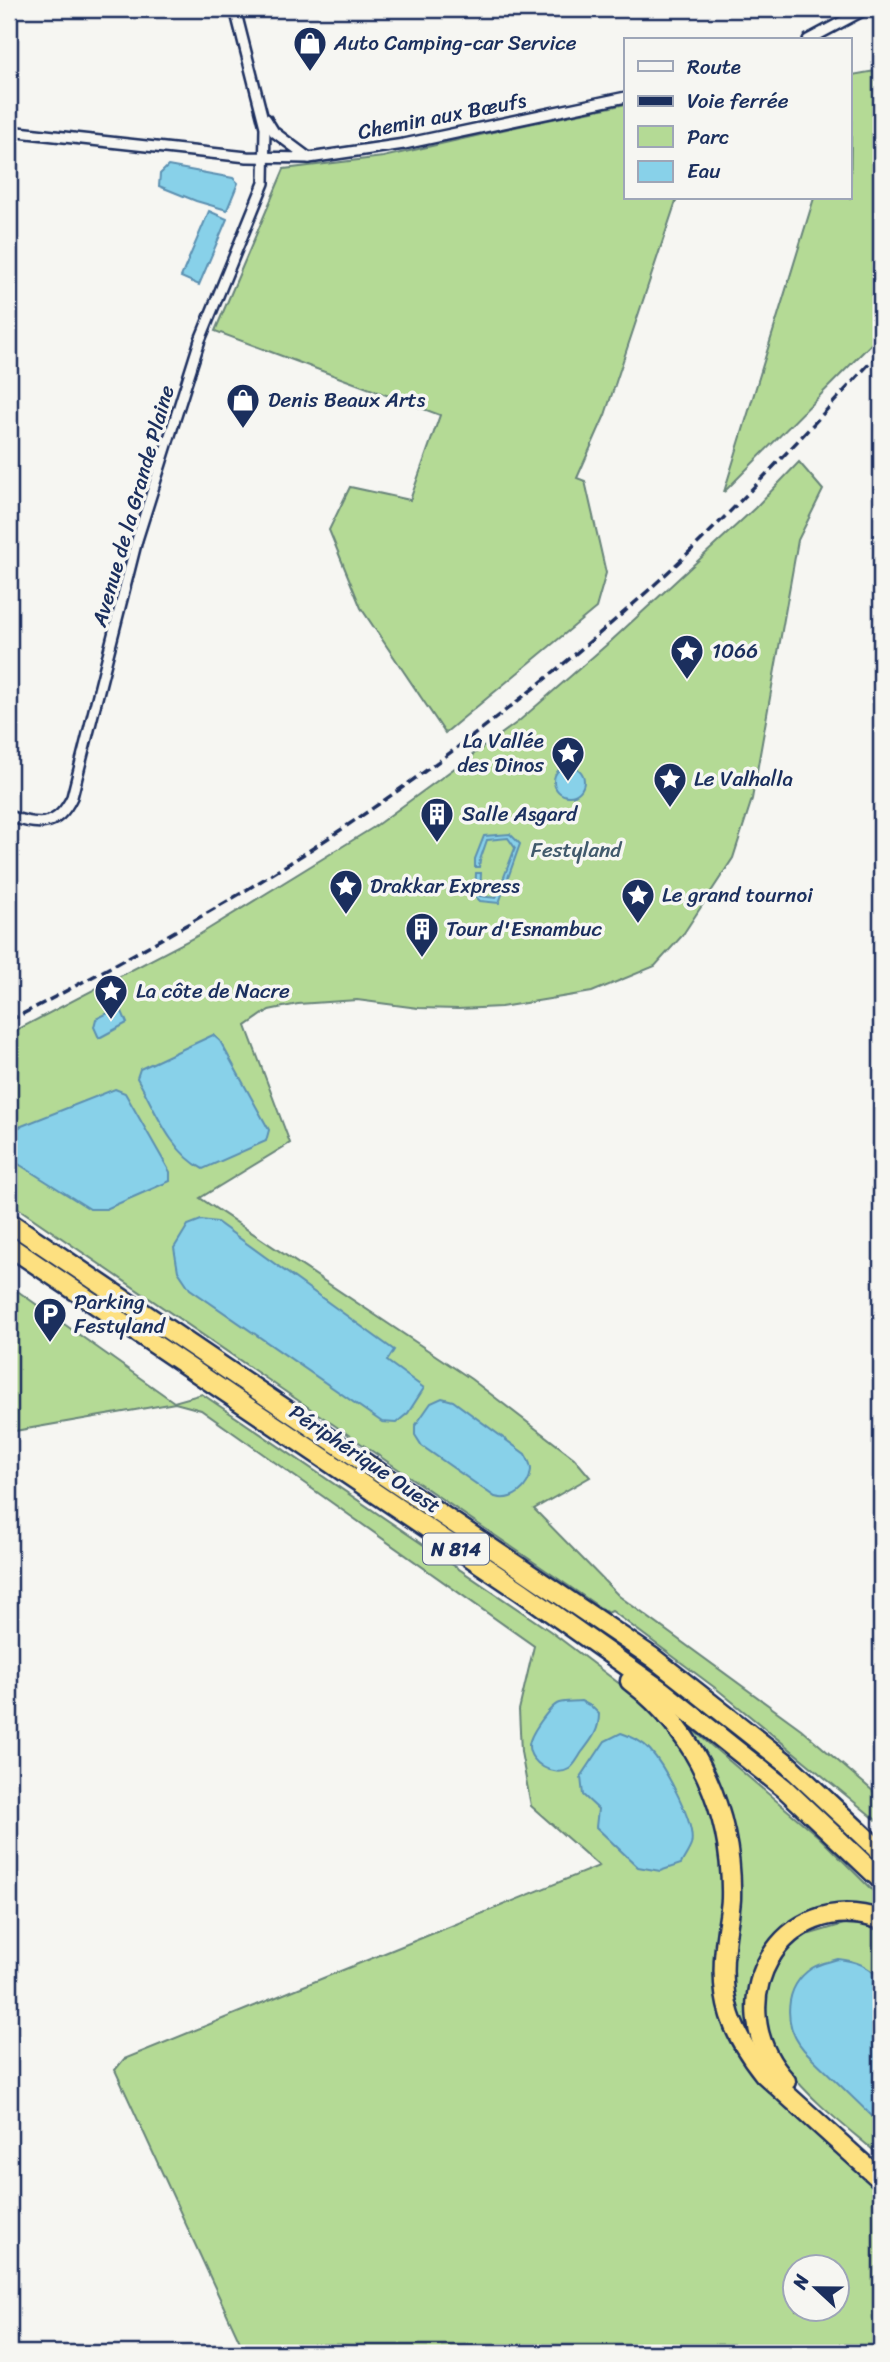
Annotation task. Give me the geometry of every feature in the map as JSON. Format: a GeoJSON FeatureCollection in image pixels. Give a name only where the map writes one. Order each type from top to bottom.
{"type":"FeatureCollection","features":[{"type":"Feature","properties":{"kind":"highway","name":"Périphérique Ouest"},"geometry":{"type":"LineString","coordinates":[[9,1222],[652,1657],[784,1761],[881,1852]]}},
{"type":"Feature","properties":{"kind":"highway","name":"Périphérique Ouest"},"geometry":{"type":"LineString","coordinates":[[9,1246],[522,1592],[661,1690],[784,1788],[881,1880]]}},
{"type":"Feature","properties":{"kind":"highway"},"geometry":{"type":"LineString","coordinates":[[522,1592],[587,1649],[649,1696],[674,1723],[692,1749],[715,1797],[728,1849],[731,1897],[724,1946],[723,1988],[733,2028],[764,2074],[881,2180]]}},
{"type":"Feature","properties":{"kind":"highway"},"geometry":{"type":"LineString","coordinates":[[881,1920],[844,1914],[825,1917],[791,1933],[780,1944],[764,1969],[755,1998],[755,2013],[760,2041],[780,2075],[881,2168]]}},
{"type":"Feature","properties":{"kind":"street"},"geometry":{"type":"LineString","coordinates":[[235,9],[262,112],[274,132],[309,158]]}},
{"type":"Feature","properties":{"kind":"street"},"geometry":{"type":"LineString","coordinates":[[812,38],[866,9]]}},
{"type":"Feature","properties":{"kind":"street","name":"Chemin aux Bœufs"},"geometry":{"type":"LineString","coordinates":[[9,131],[78,141],[263,158],[309,158],[390,147],[624,97]]}},
{"type":"Feature","properties":{"kind":"street","name":"Avenue de la Grande Plaine"},"geometry":{"type":"LineString","coordinates":[[9,816],[30,824],[56,819],[66,810],[72,797],[137,540],[200,340],[264,183],[265,127],[262,112]]}},
{"type":"Feature","properties":{"kind":"green space"},"geometry":{"type":"Polygon","coordinates":[[[881,70],[881,334],[724,492],[813,200],[852,200],[852,75],[881,70]]]}},
{"type":"Feature","properties":{"kind":"green space"},"geometry":{"type":"Polygon","coordinates":[[[624,104],[624,200],[676,200],[605,415],[577,478],[585,481],[606,573],[596,608],[445,733],[361,608],[329,530],[350,487],[410,500],[440,415],[215,331],[284,169],[383,157],[624,104]]]}},
{"type":"Feature","properties":{"kind":"green space","name":"Festyland"},"geometry":{"type":"Polygon","coordinates":[[[799,462],[823,490],[798,540],[752,799],[733,858],[682,936],[655,966],[592,992],[501,1007],[418,1008],[357,1000],[298,1004],[269,1010],[246,1026],[290,1143],[200,1198],[471,1379],[574,1458],[590,1477],[534,1509],[619,1596],[801,1729],[881,1798],[881,1824],[718,1690],[612,1611],[608,1613],[9,1202],[9,1034],[197,936],[374,827],[519,721],[611,641],[755,508],[799,462]]]}},
{"type":"Feature","properties":{"kind":"green space"},"geometry":{"type":"Polygon","coordinates":[[[9,1285],[174,1402],[202,1394],[550,1631],[629,1691],[658,1719],[675,1743],[684,1744],[716,1813],[726,1892],[716,1966],[716,1995],[724,2027],[741,2057],[881,2188],[881,2353],[245,2353],[115,2070],[124,2059],[599,1866],[531,1806],[521,1752],[519,1710],[534,1646],[201,1410],[175,1403],[9,1432],[9,1285]]]}},
{"type":"Feature","properties":{"kind":"green space"},"geometry":{"type":"Polygon","coordinates":[[[693,1730],[819,1837],[881,1899],[881,1915],[816,1914],[760,1965],[766,2070],[728,1996],[734,1867],[688,1734],[693,1730]]]}},
{"type":"Feature","properties":{"kind":"green space"},"geometry":{"type":"Polygon","coordinates":[[[844,1924],[870,1926],[881,1930],[881,2157],[798,2083],[781,2060],[769,2037],[764,2012],[767,1985],[773,1967],[785,1948],[808,1931],[810,1934],[844,1924]]]}},
{"type":"Feature","properties":{"kind":"water"},"geometry":{"type":"Polygon","coordinates":[[[168,166],[233,178],[238,183],[227,210],[159,186],[160,174],[168,166]]]}},
{"type":"Feature","properties":{"kind":"water"},"geometry":{"type":"Polygon","coordinates":[[[209,211],[227,219],[199,285],[181,277],[209,211]]]}},
{"type":"Feature","properties":{"kind":"water"},"geometry":{"type":"Polygon","coordinates":[[[569,766],[580,770],[584,781],[580,792],[569,796],[558,792],[554,781],[558,770],[569,766]]]}},
{"type":"Feature","properties":{"kind":"water"},"geometry":{"type":"Polygon","coordinates":[[[510,834],[520,844],[499,903],[480,901],[475,896],[476,873],[481,873],[480,896],[496,898],[515,848],[508,838],[487,840],[479,867],[475,867],[475,859],[484,836],[510,834]]]}},
{"type":"Feature","properties":{"kind":"water","name":"La côte de Nacre"},"geometry":{"type":"Polygon","coordinates":[[[120,1007],[127,1023],[99,1038],[94,1027],[96,1019],[120,1007]]]}},
{"type":"Feature","properties":{"kind":"water"},"geometry":{"type":"Polygon","coordinates":[[[213,1035],[220,1041],[269,1130],[266,1141],[203,1169],[181,1152],[172,1141],[137,1078],[140,1069],[213,1035]]]}},
{"type":"Feature","properties":{"kind":"water"},"geometry":{"type":"Polygon","coordinates":[[[115,1089],[125,1093],[170,1172],[170,1181],[106,1209],[90,1209],[9,1158],[9,1131],[115,1089]]]}},
{"type":"Feature","properties":{"kind":"water"},"geometry":{"type":"Polygon","coordinates":[[[201,1220],[217,1222],[394,1350],[387,1361],[424,1388],[408,1413],[396,1423],[382,1422],[190,1289],[178,1271],[174,1248],[188,1225],[201,1220]]]}},
{"type":"Feature","properties":{"kind":"water"},"geometry":{"type":"Polygon","coordinates":[[[442,1398],[453,1401],[525,1454],[531,1470],[530,1477],[519,1492],[508,1498],[495,1497],[422,1446],[415,1435],[415,1426],[431,1403],[442,1398]]]}},
{"type":"Feature","properties":{"kind":"water"},"geometry":{"type":"Polygon","coordinates":[[[581,1701],[599,1714],[594,1734],[569,1769],[556,1772],[543,1767],[530,1752],[530,1741],[536,1728],[555,1705],[581,1701]]]}},
{"type":"Feature","properties":{"kind":"water"},"geometry":{"type":"Polygon","coordinates":[[[621,1733],[650,1750],[678,1796],[692,1836],[691,1845],[681,1864],[660,1871],[638,1867],[596,1827],[598,1809],[583,1795],[581,1777],[605,1741],[621,1733]]]}},
{"type":"Feature","properties":{"kind":"water"},"geometry":{"type":"Polygon","coordinates":[[[838,1959],[862,1965],[881,1979],[881,2125],[804,2050],[792,2030],[789,2007],[796,1985],[812,1968],[838,1959]]]}},
{"type":"Feature","properties":{"kind":"railway"},"geometry":{"type":"LineString","coordinates":[[9,1021],[238,895],[337,833],[479,731],[571,658],[685,556],[752,489],[881,351]]}},
{"type":"Feature","properties":{"kind":"place","name":"Auto Camping-car Service"},"geometry":{"type":"Point","coordinates":[310,73]}},
{"type":"Feature","properties":{"kind":"place","name":"Denis Beaux Arts"},"geometry":{"type":"Point","coordinates":[243,430]}},
{"type":"Feature","properties":{"kind":"place","name":"1066"},"geometry":{"type":"Point","coordinates":[687,681]}},
{"type":"Feature","properties":{"kind":"place","name":"La Vallée des Dinos"},"geometry":{"type":"Point","coordinates":[568,783]}},
{"type":"Feature","properties":{"kind":"place","name":"Le Valhalla"},"geometry":{"type":"Point","coordinates":[670,809]}},
{"type":"Feature","properties":{"kind":"place","name":"Salle Asgard"},"geometry":{"type":"Point","coordinates":[437,844]}},
{"type":"Feature","properties":{"kind":"place","name":"Drakkar Express"},"geometry":{"type":"Point","coordinates":[346,916]}},
{"type":"Feature","properties":{"kind":"place","name":"Le grand tournoi"},"geometry":{"type":"Point","coordinates":[638,925]}},
{"type":"Feature","properties":{"kind":"place","name":"Tour d'Esnambuc"},"geometry":{"type":"Point","coordinates":[422,959]}},
{"type":"Feature","properties":{"kind":"place","name":"La côte de Nacre"},"geometry":{"type":"Point","coordinates":[111,1021]}},
{"type":"Feature","properties":{"kind":"place","name":"Parking Festyland"},"geometry":{"type":"Point","coordinates":[50,1344]}}]}
